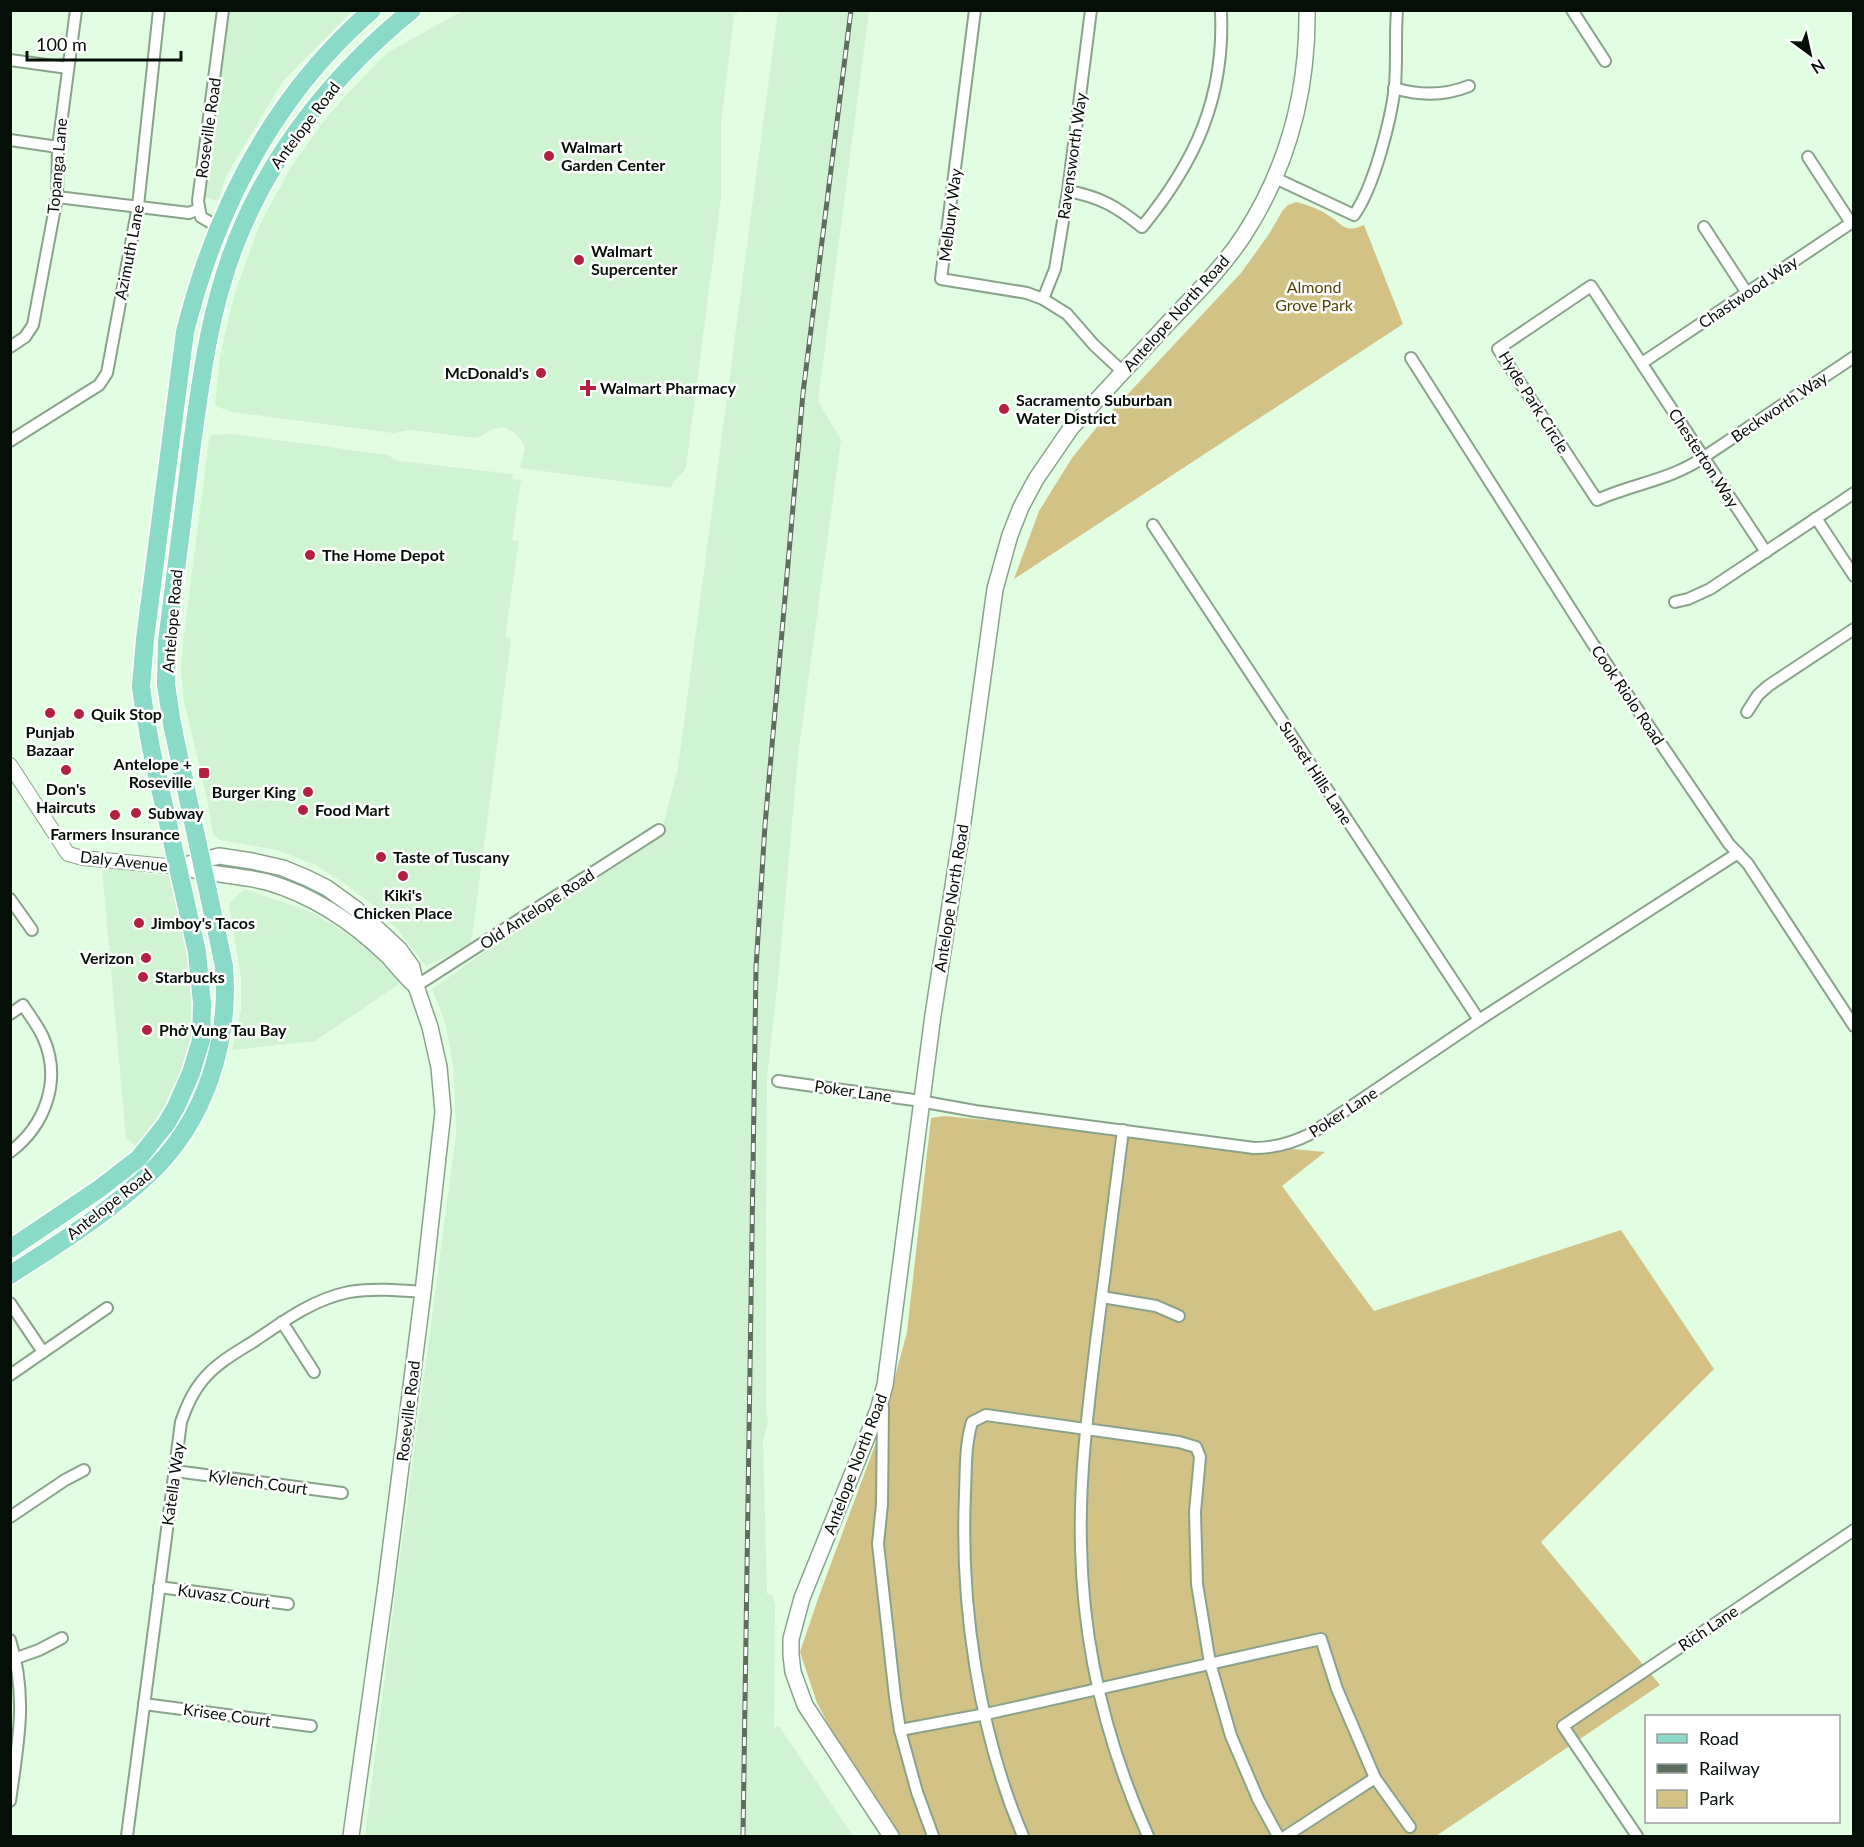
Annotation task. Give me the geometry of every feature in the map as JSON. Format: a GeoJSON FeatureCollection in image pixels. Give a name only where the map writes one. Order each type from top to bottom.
{"type":"FeatureCollection","features":[{"type":"Feature","properties":{"kind":"main road","name":"Antelope Road"},"geometry":{"type":"LineString","coordinates":[[10,1249],[99,1189],[139,1158],[166,1124],[176,1107],[191,1073],[201,1040],[202,988],[197,952],[147,729],[141,687],[145,639],[187,324],[197,286],[218,227],[247,165],[286,103],[323,58],[372,10]]}},
{"type":"Feature","properties":{"kind":"main road","name":"Antelope North Road"},"geometry":{"type":"LineString","coordinates":[[891,1836],[805,1705],[793,1672],[791,1639],[802,1598],[864,1446],[883,1392],[890,1356],[933,1015],[963,822],[991,609],[1002,559],[1022,507],[1052,453],[1071,428],[1224,262],[1243,236],[1275,178],[1287,148],[1300,98],[1305,65],[1307,10]]}},
{"type":"Feature","properties":{"kind":"main road","name":"Antelope Road"},"geometry":{"type":"LineString","coordinates":[[10,1275],[62,1241],[134,1188],[153,1171],[194,1116],[216,1060],[225,1004],[224,966],[172,724],[166,684],[167,641],[202,366],[213,313],[238,237],[274,163],[326,95],[402,13]]}},
{"type":"Feature","properties":{"kind":"main road"},"geometry":{"type":"LineString","coordinates":[[213,313],[210,310],[208,299],[225,243],[225,238],[218,227]]}},
{"type":"Feature","properties":{"kind":"main road"},"geometry":{"type":"LineString","coordinates":[[187,324],[198,342],[189,404],[196,418]]}},
{"type":"Feature","properties":{"kind":"main road"},"geometry":{"type":"LineString","coordinates":[[172,427],[181,430],[184,438],[178,495],[184,510]]}},
{"type":"Feature","properties":{"kind":"main road","name":"Roseville Road"},"geometry":{"type":"LineString","coordinates":[[178,867],[203,867],[265,882],[332,912],[360,932],[416,986],[436,1047],[443,1112],[386,1592],[351,1836]]}},
{"type":"Feature","properties":{"kind":"main road"},"geometry":{"type":"LineString","coordinates":[[10,1268],[42,1228]]}},
{"type":"Feature","properties":{"kind":"street","name":"Topanga Lane"},"geometry":{"type":"LineString","coordinates":[[12,344],[25,338],[33,325],[57,196],[58,147],[76,10]]}},
{"type":"Feature","properties":{"kind":"street","name":"Azimuth Lane"},"geometry":{"type":"LineString","coordinates":[[10,441],[99,385],[107,373],[138,206],[159,10]]}},
{"type":"Feature","properties":{"kind":"street","name":"Roseville Road"},"geometry":{"type":"LineString","coordinates":[[198,209],[223,10]]}},
{"type":"Feature","properties":{"kind":"street","name":"Melbury Way"},"geometry":{"type":"LineString","coordinates":[[975,10],[941,279],[1027,293],[1043,298],[1067,314],[1094,345],[1123,372]]}},
{"type":"Feature","properties":{"kind":"street","name":"Ravensworth Way"},"geometry":{"type":"LineString","coordinates":[[1043,298],[1055,269],[1068,191],[1091,10]]}},
{"type":"Feature","properties":{"kind":"street"},"geometry":{"type":"LineString","coordinates":[[1068,191],[1104,200],[1142,227],[1180,176],[1204,126],[1221,52],[1221,10]]}},
{"type":"Feature","properties":{"kind":"street"},"geometry":{"type":"LineString","coordinates":[[1275,178],[1354,214],[1362,203],[1381,145],[1394,88],[1397,10]]}},
{"type":"Feature","properties":{"kind":"street"},"geometry":{"type":"LineString","coordinates":[[1572,10],[1605,61]]}},
{"type":"Feature","properties":{"kind":"street"},"geometry":{"type":"LineString","coordinates":[[10,60],[68,68]]}},
{"type":"Feature","properties":{"kind":"street"},"geometry":{"type":"LineString","coordinates":[[1394,88],[1430,94],[1456,91],[1469,86]]}},
{"type":"Feature","properties":{"kind":"street"},"geometry":{"type":"LineString","coordinates":[[10,140],[58,147]]}},
{"type":"Feature","properties":{"kind":"street"},"geometry":{"type":"LineString","coordinates":[[1808,157],[1852,222]]}},
{"type":"Feature","properties":{"kind":"street"},"geometry":{"type":"LineString","coordinates":[[57,196],[189,213],[198,209],[201,217],[218,227]]}},
{"type":"Feature","properties":{"kind":"street","name":"Chastwood Way"},"geometry":{"type":"LineString","coordinates":[[1642,363],[1852,222]]}},
{"type":"Feature","properties":{"kind":"street"},"geometry":{"type":"LineString","coordinates":[[1704,227],[1747,293]]}},
{"type":"Feature","properties":{"kind":"street","name":"Hyde Park Circle"},"geometry":{"type":"LineString","coordinates":[[1642,363],[1591,286],[1498,349],[1597,500],[1614,492],[1667,477],[1704,458]]}},
{"type":"Feature","properties":{"kind":"street","name":"Beckworth Way"},"geometry":{"type":"LineString","coordinates":[[1704,458],[1854,357]]}},
{"type":"Feature","properties":{"kind":"street","name":"Cook Riolo Road"},"geometry":{"type":"LineString","coordinates":[[1411,358],[1593,644],[1730,844],[1748,864],[1854,1026]]}},
{"type":"Feature","properties":{"kind":"street","name":"Chesterton Way"},"geometry":{"type":"LineString","coordinates":[[1642,363],[1766,552]]}},
{"type":"Feature","properties":{"kind":"street"},"geometry":{"type":"LineString","coordinates":[[1675,602],[1700,595],[1854,493]]}},
{"type":"Feature","properties":{"kind":"street"},"geometry":{"type":"LineString","coordinates":[[1816,518],[1854,576]]}},
{"type":"Feature","properties":{"kind":"street","name":"Sunset Hills Lane"},"geometry":{"type":"LineString","coordinates":[[1154,525],[1479,1020]]}},
{"type":"Feature","properties":{"kind":"street"},"geometry":{"type":"LineString","coordinates":[[1747,712],[1758,695],[1768,687],[1854,629]]}},
{"type":"Feature","properties":{"kind":"street","name":"Daly Avenue"},"geometry":{"type":"LineString","coordinates":[[10,765],[68,854],[83,858],[178,867]]}},
{"type":"Feature","properties":{"kind":"street","name":"Old Antelope Road"},"geometry":{"type":"LineString","coordinates":[[416,986],[658,830]]}},
{"type":"Feature","properties":{"kind":"street","name":"Poker Lane"},"geometry":{"type":"LineString","coordinates":[[778,1081],[975,1111],[1254,1148],[1274,1147],[1297,1141],[1312,1133],[1479,1020],[1738,853]]}},
{"type":"Feature","properties":{"kind":"street"},"geometry":{"type":"LineString","coordinates":[[10,899],[32,930]]}},
{"type":"Feature","properties":{"kind":"street"},"geometry":{"type":"LineString","coordinates":[[10,1014],[23,1005],[44,1038],[49,1053],[52,1077],[48,1101],[39,1123],[29,1136],[10,1152]]}},
{"type":"Feature","properties":{"kind":"street"},"geometry":{"type":"LineString","coordinates":[[1123,1130],[1085,1430],[1081,1545],[1084,1598],[1097,1688],[1120,1770],[1148,1836]]}},
{"type":"Feature","properties":{"kind":"street","name":"Katella Way"},"geometry":{"type":"LineString","coordinates":[[127,1836],[181,1422],[186,1408],[200,1383],[220,1363],[317,1302],[348,1293],[380,1289],[423,1292]]}},
{"type":"Feature","properties":{"kind":"street"},"geometry":{"type":"LineString","coordinates":[[1102,1297],[1156,1305],[1179,1316]]}},
{"type":"Feature","properties":{"kind":"street"},"geometry":{"type":"LineString","coordinates":[[10,1303],[44,1352]]}},
{"type":"Feature","properties":{"kind":"street"},"geometry":{"type":"LineString","coordinates":[[10,1375],[107,1308]]}},
{"type":"Feature","properties":{"kind":"street"},"geometry":{"type":"LineString","coordinates":[[282,1322],[314,1372]]}},
{"type":"Feature","properties":{"kind":"street"},"geometry":{"type":"LineString","coordinates":[[883,1392],[882,1504],[878,1544],[895,1697],[900,1730],[917,1792],[933,1836]]}},
{"type":"Feature","properties":{"kind":"street"},"geometry":{"type":"LineString","coordinates":[[1023,1836],[1010,1806],[998,1765],[977,1675],[970,1632],[963,1527],[967,1440],[972,1422],[986,1415],[1179,1442],[1196,1447],[1200,1457],[1195,1512],[1197,1584],[1210,1663],[1235,1745],[1258,1799],[1278,1836]]}},
{"type":"Feature","properties":{"kind":"street"},"geometry":{"type":"LineString","coordinates":[[10,1517],[84,1470]]}},
{"type":"Feature","properties":{"kind":"street","name":"Kylench Court"},"geometry":{"type":"LineString","coordinates":[[175,1471],[342,1493]]}},
{"type":"Feature","properties":{"kind":"street","name":"Rich Lane"},"geometry":{"type":"LineString","coordinates":[[1637,1836],[1563,1726],[1854,1530]]}},
{"type":"Feature","properties":{"kind":"street","name":"Kuvasz Court"},"geometry":{"type":"LineString","coordinates":[[159,1587],[288,1604]]}},
{"type":"Feature","properties":{"kind":"street"},"geometry":{"type":"LineString","coordinates":[[13,1659],[47,1647],[62,1638]]}},
{"type":"Feature","properties":{"kind":"street"},"geometry":{"type":"LineString","coordinates":[[900,1730],[986,1714],[1321,1639],[1341,1699],[1375,1778],[1410,1827]]}},
{"type":"Feature","properties":{"kind":"street"},"geometry":{"type":"LineString","coordinates":[[10,1640],[22,1706],[10,1801]]}},
{"type":"Feature","properties":{"kind":"street","name":"Krisee Court"},"geometry":{"type":"LineString","coordinates":[[144,1704],[311,1726]]}},
{"type":"Feature","properties":{"kind":"street"},"geometry":{"type":"LineString","coordinates":[[1286,1836],[1375,1778]]}},
{"type":"Feature","properties":{"kind":"shaded area"},"geometry":{"type":"Polygon","coordinates":[[[227,11],[352,11],[283,81],[226,176],[218,201],[203,197],[227,11]]]}},
{"type":"Feature","properties":{"kind":"shaded area"},"geometry":{"type":"Polygon","coordinates":[[[462,11],[738,11],[734,15],[721,124],[721,198],[686,466],[671,488],[520,468],[525,449],[522,441],[516,434],[504,427],[492,429],[474,438],[410,430],[393,433],[232,412],[215,406],[220,356],[235,292],[260,224],[291,167],[323,122],[387,53],[462,11]]]}},
{"type":"Feature","properties":{"kind":"shaded area"},"geometry":{"type":"Polygon","coordinates":[[[778,11],[869,11],[818,401],[841,440],[798,755],[767,1078],[766,1411],[768,1420],[763,1442],[767,1594],[772,1594],[775,1605],[774,1728],[779,1726],[853,1836],[365,1836],[456,1135],[454,1072],[446,1025],[432,989],[490,948],[660,838],[678,768],[778,11]]]}},
{"type":"Feature","properties":{"kind":"shaded area"},"geometry":{"type":"Polygon","coordinates":[[[233,434],[387,455],[399,461],[513,474],[512,479],[521,480],[512,540],[519,541],[505,637],[511,639],[472,937],[470,946],[426,966],[397,929],[377,909],[347,885],[315,865],[277,850],[220,840],[213,834],[184,700],[181,671],[209,439],[211,435],[233,434]]]}},
{"type":"Feature","properties":{"kind":"shaded area"},"geometry":{"type":"Polygon","coordinates":[[[102,867],[174,877],[194,971],[195,1049],[178,1093],[139,1149],[126,1138],[102,867]]]}},
{"type":"Feature","properties":{"kind":"shaded area"},"geometry":{"type":"Polygon","coordinates":[[[244,889],[311,912],[368,946],[399,984],[315,1041],[232,1050],[241,1010],[241,977],[229,904],[244,889]]]}},
{"type":"Feature","properties":{"kind":"green space","name":"Almond Grove Park"},"geometry":{"type":"Polygon","coordinates":[[[1296,202],[1321,211],[1344,227],[1357,228],[1364,225],[1403,324],[1014,579],[1039,511],[1072,458],[1097,427],[1241,273],[1283,210],[1296,202]]]}},
{"type":"Feature","properties":{"kind":"green space"},"geometry":{"type":"Polygon","coordinates":[[[945,1116],[1325,1152],[1282,1186],[1374,1311],[1621,1230],[1714,1369],[1541,1542],[1660,1685],[1436,1836],[898,1836],[851,1767],[817,1703],[800,1652],[881,1429],[907,1332],[931,1118],[945,1116]]]}},
{"type":"Feature","properties":{"kind":"railway"},"geometry":{"type":"LineString","coordinates":[[743,1836],[756,968],[765,825],[803,393],[851,10]]}},
{"type":"Feature","properties":{"kind":"place","name":"Walmart Garden Center"},"geometry":{"type":"Point","coordinates":[549,156]}},
{"type":"Feature","properties":{"kind":"place","name":"Walmart Supercenter"},"geometry":{"type":"Point","coordinates":[579,260]}},
{"type":"Feature","properties":{"kind":"place","name":"McDonald's"},"geometry":{"type":"Point","coordinates":[541,373]}},
{"type":"Feature","properties":{"kind":"place","name":"Walmart Pharmacy"},"geometry":{"type":"Point","coordinates":[588,388]}},
{"type":"Feature","properties":{"kind":"place","name":"Sacramento Suburban Water District"},"geometry":{"type":"Point","coordinates":[1004,409]}},
{"type":"Feature","properties":{"kind":"place","name":"The Home Depot"},"geometry":{"type":"Point","coordinates":[310,555]}},
{"type":"Feature","properties":{"kind":"place","name":"Punjab Bazaar"},"geometry":{"type":"Point","coordinates":[50,713]}},
{"type":"Feature","properties":{"kind":"place","name":"Quik Stop"},"geometry":{"type":"Point","coordinates":[79,714]}},
{"type":"Feature","properties":{"kind":"place","name":"Don's Haircuts"},"geometry":{"type":"Point","coordinates":[66,770]}},
{"type":"Feature","properties":{"kind":"place","name":"Antelope + Roseville"},"geometry":{"type":"Point","coordinates":[204,773]}},
{"type":"Feature","properties":{"kind":"place","name":"Burger King"},"geometry":{"type":"Point","coordinates":[308,792]}},
{"type":"Feature","properties":{"kind":"place","name":"Food Mart"},"geometry":{"type":"Point","coordinates":[303,810]}},
{"type":"Feature","properties":{"kind":"place","name":"Subway"},"geometry":{"type":"Point","coordinates":[136,813]}},
{"type":"Feature","properties":{"kind":"place","name":"Farmers Insurance"},"geometry":{"type":"Point","coordinates":[115,815]}},
{"type":"Feature","properties":{"kind":"place","name":"Taste of Tuscany"},"geometry":{"type":"Point","coordinates":[381,857]}},
{"type":"Feature","properties":{"kind":"place","name":"Kiki's Chicken Place"},"geometry":{"type":"Point","coordinates":[403,876]}},
{"type":"Feature","properties":{"kind":"place","name":"Jimboy's Tacos"},"geometry":{"type":"Point","coordinates":[139,923]}},
{"type":"Feature","properties":{"kind":"place","name":"Verizon"},"geometry":{"type":"Point","coordinates":[146,958]}},
{"type":"Feature","properties":{"kind":"place","name":"Starbucks"},"geometry":{"type":"Point","coordinates":[143,977]}},
{"type":"Feature","properties":{"kind":"place","name":"Phở Vung Tau Bay"},"geometry":{"type":"Point","coordinates":[147,1030]}}]}
